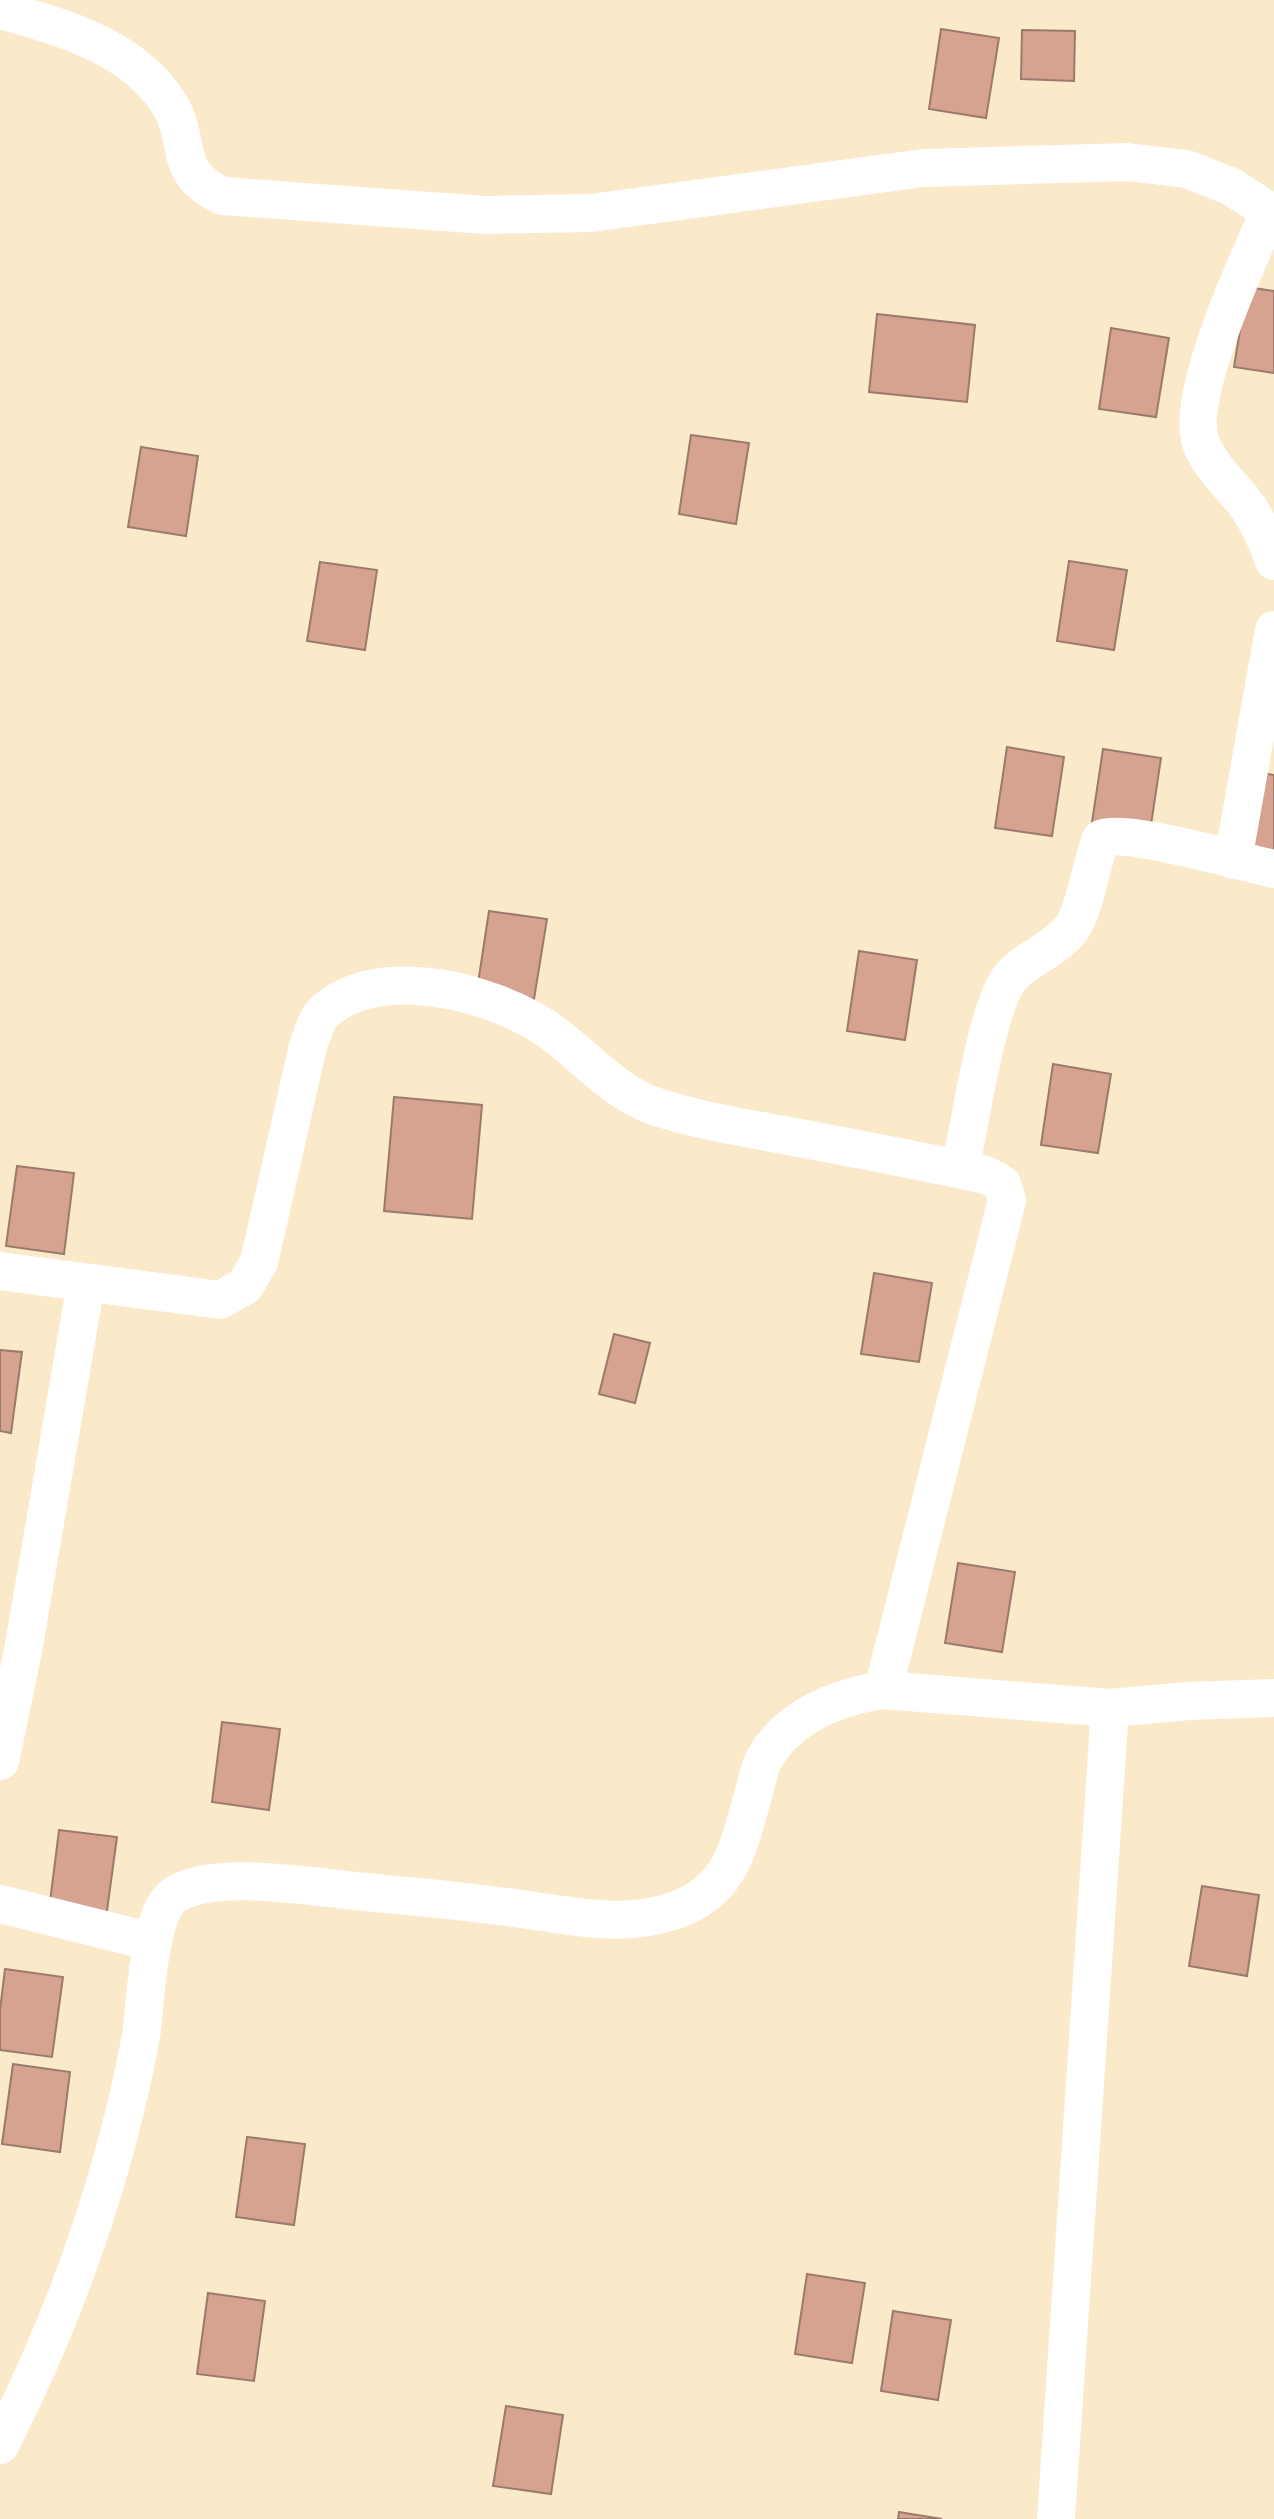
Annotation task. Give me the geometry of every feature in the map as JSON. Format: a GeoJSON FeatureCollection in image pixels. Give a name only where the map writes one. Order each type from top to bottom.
{"type":"FeatureCollection","features":[{"type":"Feature","properties":{"kind":"street"},"geometry":{"type":"LineString","coordinates":[[0,10],[54,24],[101,45],[135,66],[156,86],[171,106],[192,174],[206,188],[223,196],[485,215],[591,214],[923,168],[1127,162],[1186,169],[1230,186],[1271,214],[1226,312],[1206,375],[1200,416],[1201,445],[1264,533],[1274,561]]}},
{"type":"Feature","properties":{"kind":"street"},"geometry":{"type":"LineString","coordinates":[[1233,860],[1274,630]]}},
{"type":"Feature","properties":{"kind":"street"},"geometry":{"type":"LineString","coordinates":[[960,1169],[996,1007],[1009,979],[1023,966],[1046,954],[1073,927],[1101,839],[1119,836],[1274,869]]}},
{"type":"Feature","properties":{"kind":"street"},"geometry":{"type":"LineString","coordinates":[[0,1270],[220,1300],[245,1286],[258,1262],[308,1046],[321,1015],[341,999],[367,988],[424,987],[469,994],[517,1011],[547,1030],[626,1094],[654,1106],[714,1122],[986,1175],[1002,1184],[1007,1200],[883,1690]]}},
{"type":"Feature","properties":{"kind":"street"},"geometry":{"type":"LineString","coordinates":[[0,1761],[23,1651],[86,1283]]}},
{"type":"Feature","properties":{"kind":"street"},"geometry":{"type":"LineString","coordinates":[[0,2445],[38,2371],[111,2165],[128,2102],[153,1942],[160,1914],[173,1895],[195,1886],[231,1880],[442,1899],[604,1922],[674,1911],[699,1899],[722,1881],[736,1855],[762,1762],[780,1735],[807,1716],[848,1696],[883,1690],[1110,1708],[1189,1700],[1274,1698]]}},
{"type":"Feature","properties":{"kind":"street"},"geometry":{"type":"LineString","coordinates":[[1056,2519],[1110,1708]]}},
{"type":"Feature","properties":{"kind":"street"},"geometry":{"type":"LineString","coordinates":[[0,1904],[153,1942]]}},
{"type":"Feature","properties":{"kind":"building"},"geometry":{"type":"Polygon","coordinates":[[[941,29],[999,38],[986,118],[929,109],[941,29]]]}},
{"type":"Feature","properties":{"kind":"building"},"geometry":{"type":"Polygon","coordinates":[[[1022,30],[1075,31],[1074,81],[1021,79],[1022,30]]]}},
{"type":"Feature","properties":{"kind":"building"},"geometry":{"type":"Polygon","coordinates":[[[1247,287],[1274,291],[1274,373],[1234,367],[1247,287]]]}},
{"type":"Feature","properties":{"kind":"building"},"geometry":{"type":"Polygon","coordinates":[[[877,314],[975,325],[967,402],[869,392],[877,314]]]}},
{"type":"Feature","properties":{"kind":"building"},"geometry":{"type":"Polygon","coordinates":[[[1111,328],[1169,338],[1156,417],[1099,409],[1111,328]]]}},
{"type":"Feature","properties":{"kind":"building"},"geometry":{"type":"Polygon","coordinates":[[[691,435],[749,443],[736,524],[679,514],[691,435]]]}},
{"type":"Feature","properties":{"kind":"building"},"geometry":{"type":"Polygon","coordinates":[[[141,447],[198,456],[186,536],[128,527],[141,447]]]}},
{"type":"Feature","properties":{"kind":"building"},"geometry":{"type":"Polygon","coordinates":[[[1069,561],[1127,570],[1114,650],[1057,641],[1069,561]]]}},
{"type":"Feature","properties":{"kind":"building"},"geometry":{"type":"Polygon","coordinates":[[[320,562],[377,570],[365,650],[307,641],[320,562]]]}},
{"type":"Feature","properties":{"kind":"building"},"geometry":{"type":"Polygon","coordinates":[[[1007,747],[1064,757],[1052,836],[995,828],[1007,747]]]}},
{"type":"Feature","properties":{"kind":"building"},"geometry":{"type":"Polygon","coordinates":[[[1103,749],[1161,758],[1149,838],[1091,829],[1103,749]]]}},
{"type":"Feature","properties":{"kind":"building"},"geometry":{"type":"Polygon","coordinates":[[[1262,773],[1274,775],[1274,857],[1249,853],[1262,773]]]}},
{"type":"Feature","properties":{"kind":"building"},"geometry":{"type":"Polygon","coordinates":[[[489,911],[547,919],[534,999],[477,990],[489,911]]]}},
{"type":"Feature","properties":{"kind":"building"},"geometry":{"type":"Polygon","coordinates":[[[859,951],[917,960],[905,1040],[847,1031],[859,951]]]}},
{"type":"Feature","properties":{"kind":"building"},"geometry":{"type":"Polygon","coordinates":[[[1053,1064],[1111,1074],[1098,1153],[1041,1145],[1053,1064]]]}},
{"type":"Feature","properties":{"kind":"building"},"geometry":{"type":"Polygon","coordinates":[[[394,1097],[482,1105],[472,1219],[384,1211],[394,1097]]]}},
{"type":"Feature","properties":{"kind":"building"},"geometry":{"type":"Polygon","coordinates":[[[17,1166],[74,1173],[64,1254],[6,1246],[17,1166]]]}},
{"type":"Feature","properties":{"kind":"building"},"geometry":{"type":"Polygon","coordinates":[[[874,1273],[932,1283],[919,1362],[861,1354],[874,1273]]]}},
{"type":"Feature","properties":{"kind":"building"},"geometry":{"type":"Polygon","coordinates":[[[614,1334],[650,1343],[635,1403],[599,1394],[614,1334]]]}},
{"type":"Feature","properties":{"kind":"building"},"geometry":{"type":"Polygon","coordinates":[[[0,1350],[22,1352],[11,1433],[0,1431],[0,1350]]]}},
{"type":"Feature","properties":{"kind":"building"},"geometry":{"type":"Polygon","coordinates":[[[958,1563],[1015,1572],[1002,1652],[945,1643],[958,1563]]]}},
{"type":"Feature","properties":{"kind":"building"},"geometry":{"type":"Polygon","coordinates":[[[222,1722],[280,1729],[269,1810],[212,1802],[222,1722]]]}},
{"type":"Feature","properties":{"kind":"building"},"geometry":{"type":"Polygon","coordinates":[[[59,1830],[117,1837],[106,1918],[49,1910],[59,1830]]]}},
{"type":"Feature","properties":{"kind":"building"},"geometry":{"type":"Polygon","coordinates":[[[1202,1886],[1259,1895],[1247,1976],[1189,1966],[1202,1886]]]}},
{"type":"Feature","properties":{"kind":"building"},"geometry":{"type":"Polygon","coordinates":[[[5,1969],[63,1977],[52,2057],[0,2050],[0,2010],[5,1969]]]}},
{"type":"Feature","properties":{"kind":"building"},"geometry":{"type":"Polygon","coordinates":[[[13,2064],[70,2072],[60,2152],[2,2144],[13,2064]]]}},
{"type":"Feature","properties":{"kind":"building"},"geometry":{"type":"Polygon","coordinates":[[[247,2137],[305,2144],[294,2225],[236,2217],[247,2137]]]}},
{"type":"Feature","properties":{"kind":"building"},"geometry":{"type":"Polygon","coordinates":[[[807,2274],[865,2283],[852,2363],[795,2354],[807,2274]]]}},
{"type":"Feature","properties":{"kind":"building"},"geometry":{"type":"Polygon","coordinates":[[[208,2293],[265,2301],[254,2381],[197,2374],[208,2293]]]}},
{"type":"Feature","properties":{"kind":"building"},"geometry":{"type":"Polygon","coordinates":[[[893,2311],[951,2320],[938,2400],[881,2391],[893,2311]]]}},
{"type":"Feature","properties":{"kind":"building"},"geometry":{"type":"Polygon","coordinates":[[[506,2406],[563,2415],[551,2494],[493,2486],[506,2406]]]}},
{"type":"Feature","properties":{"kind":"building"},"geometry":{"type":"Polygon","coordinates":[[[899,2512],[942,2519],[898,2519],[899,2512]]]}}]}
